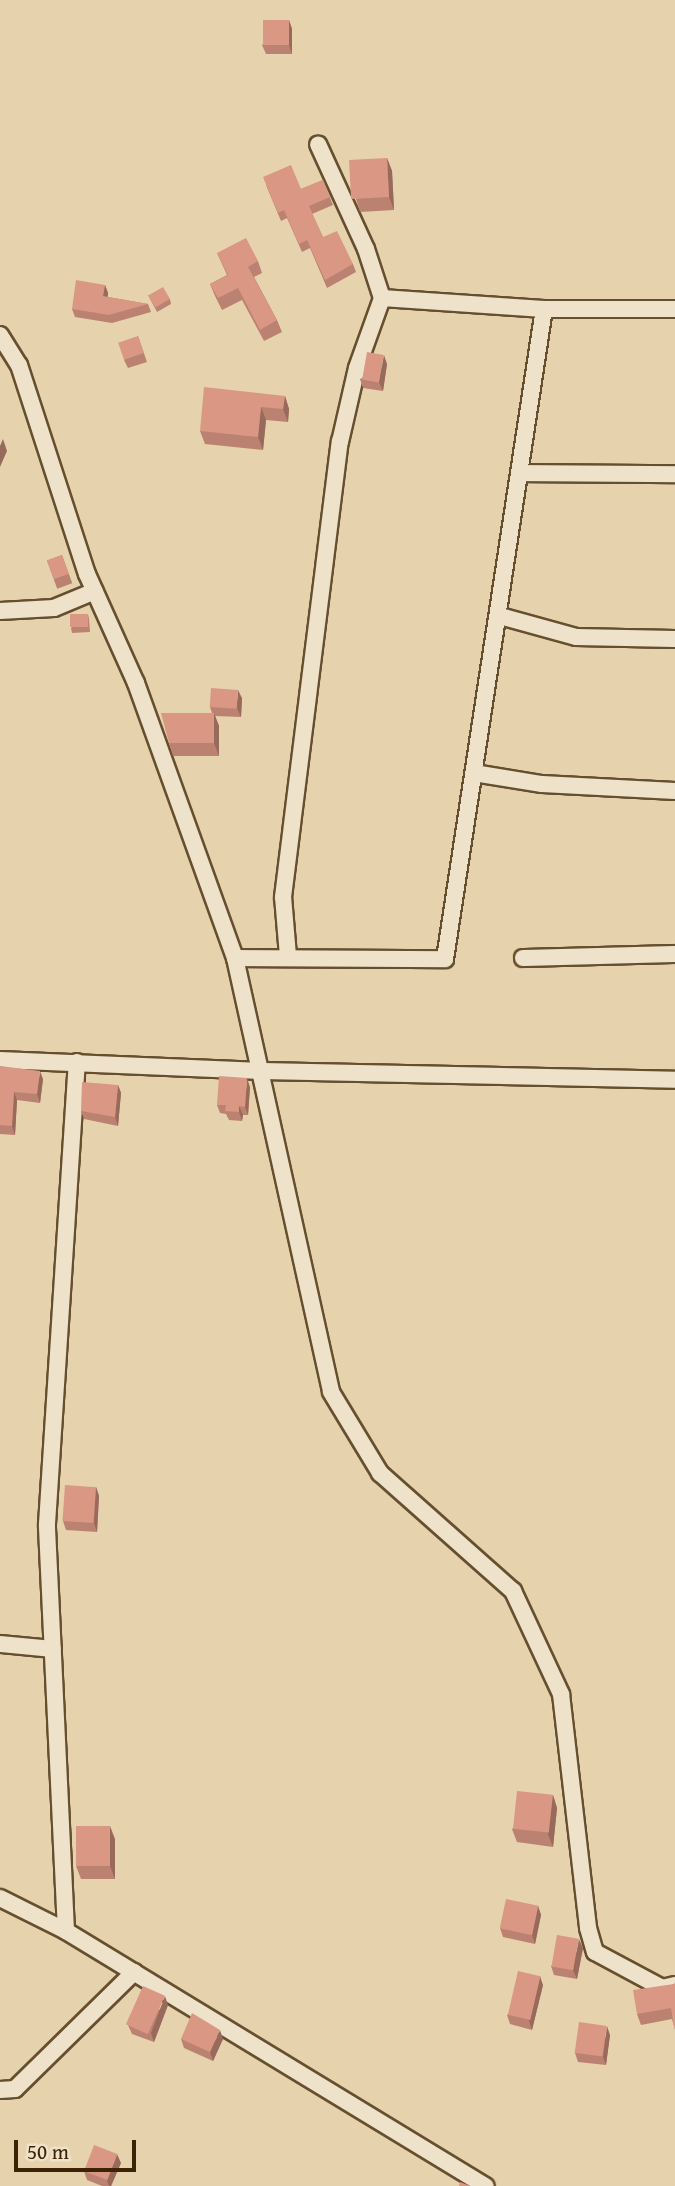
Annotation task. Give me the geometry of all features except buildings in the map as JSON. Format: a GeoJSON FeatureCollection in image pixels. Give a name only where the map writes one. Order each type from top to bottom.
{"type":"FeatureCollection","features":[{"type":"Feature","properties":{"kind":"street"},"geometry":{"type":"LineString","coordinates":[[288,956],[283,897],[340,442],[357,368],[382,298],[366,248],[318,144]]}},
{"type":"Feature","properties":{"kind":"street"},"geometry":{"type":"LineString","coordinates":[[382,298],[544,309],[675,309]]}},
{"type":"Feature","properties":{"kind":"street"},"geometry":{"type":"LineString","coordinates":[[235,958],[288,956],[445,959],[500,616],[544,309]]}},
{"type":"Feature","properties":{"kind":"street"},"geometry":{"type":"LineString","coordinates":[[0,335],[19,365],[94,591],[136,684],[235,958],[258,1049],[331,1392],[380,1474],[513,1591],[561,1694],[587,1928],[595,1952],[662,1988],[675,1985]]}},
{"type":"Feature","properties":{"kind":"street"},"geometry":{"type":"LineString","coordinates":[[521,474],[675,474]]}},
{"type":"Feature","properties":{"kind":"street"},"geometry":{"type":"LineString","coordinates":[[0,611],[54,608],[94,591]]}},
{"type":"Feature","properties":{"kind":"street"},"geometry":{"type":"LineString","coordinates":[[500,616],[576,637],[675,639]]}},
{"type":"Feature","properties":{"kind":"street"},"geometry":{"type":"LineString","coordinates":[[474,773],[542,784],[675,791]]}},
{"type":"Feature","properties":{"kind":"street"},"geometry":{"type":"LineString","coordinates":[[523,958],[675,954]]}},
{"type":"Feature","properties":{"kind":"street"},"geometry":{"type":"LineString","coordinates":[[0,1060],[675,1080]]}},
{"type":"Feature","properties":{"kind":"street"},"geometry":{"type":"LineString","coordinates":[[66,1931],[47,1524],[77,1062]]}},
{"type":"Feature","properties":{"kind":"street"},"geometry":{"type":"LineString","coordinates":[[0,1644],[53,1649]]}},
{"type":"Feature","properties":{"kind":"street"},"geometry":{"type":"LineString","coordinates":[[0,1898],[66,1931],[486,2186]]}},
{"type":"Feature","properties":{"kind":"street"},"geometry":{"type":"LineString","coordinates":[[0,2090],[15,2089],[134,1972]]}}]}
